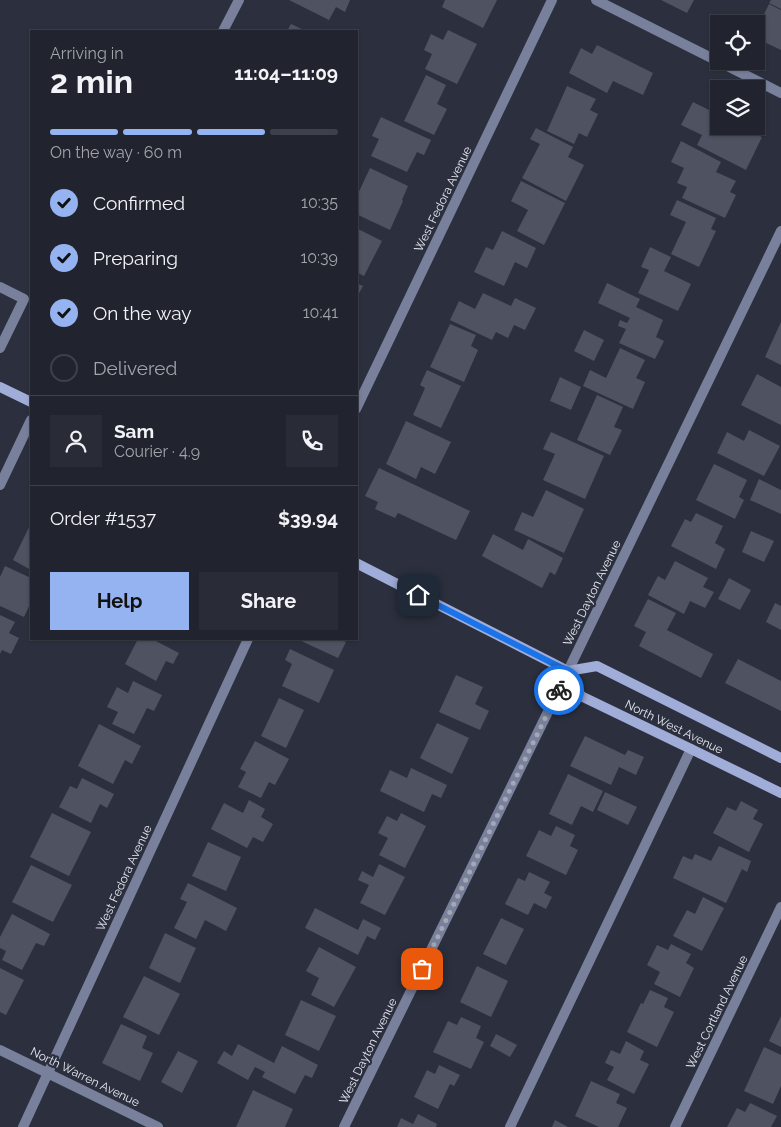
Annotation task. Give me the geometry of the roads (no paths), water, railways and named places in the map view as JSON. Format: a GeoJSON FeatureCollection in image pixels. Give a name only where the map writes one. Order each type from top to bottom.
{"type":"FeatureCollection","features":[{"type":"Feature","properties":{"kind":"main road"},"geometry":{"type":"LineString","coordinates":[[0,387],[30,402]]}},
{"type":"Feature","properties":{"kind":"main road"},"geometry":{"type":"LineString","coordinates":[[358,564],[568,671]]}},
{"type":"Feature","properties":{"kind":"main road","name":"North West Avenue"},"geometry":{"type":"LineString","coordinates":[[781,758],[597,666],[568,671],[581,696],[781,793]]}},
{"type":"Feature","properties":{"kind":"street"},"geometry":{"type":"LineString","coordinates":[[224,30],[239,0]]}},
{"type":"Feature","properties":{"kind":"street","name":"West Fedora Avenue"},"geometry":{"type":"LineString","coordinates":[[358,405],[552,0]]}},
{"type":"Feature","properties":{"kind":"street"},"geometry":{"type":"LineString","coordinates":[[596,0],[781,93]]}},
{"type":"Feature","properties":{"kind":"street","name":"West Dayton Avenue"},"geometry":{"type":"LineString","coordinates":[[344,1127],[781,231]]}},
{"type":"Feature","properties":{"kind":"street"},"geometry":{"type":"LineString","coordinates":[[0,287],[24,299],[0,348]]}},
{"type":"Feature","properties":{"kind":"street"},"geometry":{"type":"LineString","coordinates":[[0,485],[30,422]]}},
{"type":"Feature","properties":{"kind":"street","name":"West Fedora Avenue"},"geometry":{"type":"LineString","coordinates":[[23,1127],[248,640]]}},
{"type":"Feature","properties":{"kind":"street"},"geometry":{"type":"LineString","coordinates":[[510,1127],[691,748]]}},
{"type":"Feature","properties":{"kind":"street","name":"West Cortland Avenue"},"geometry":{"type":"LineString","coordinates":[[675,1127],[781,908]]}},
{"type":"Feature","properties":{"kind":"street","name":"North Warren Avenue"},"geometry":{"type":"LineString","coordinates":[[0,1050],[158,1127]]}}]}
